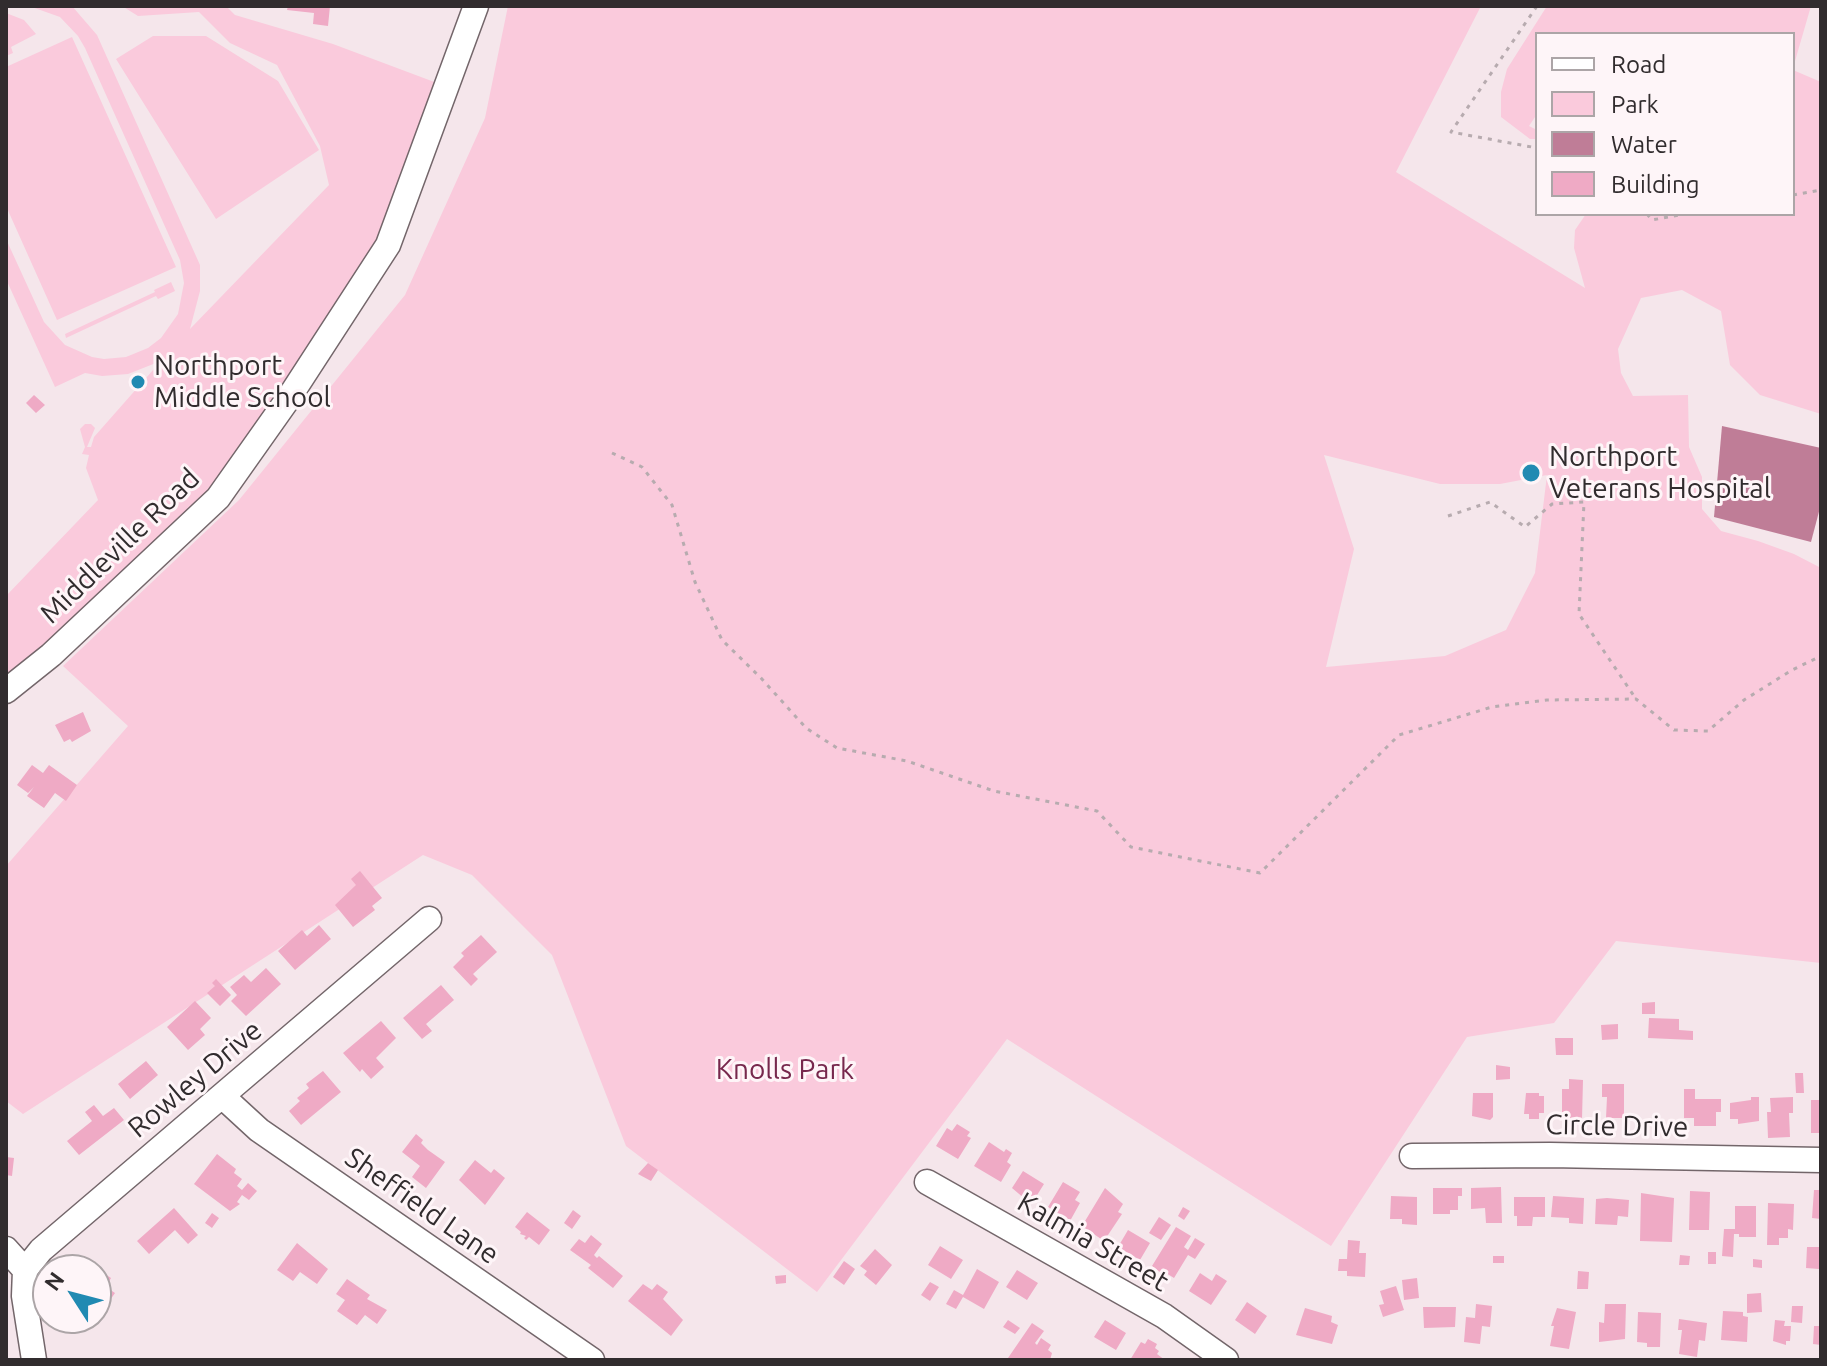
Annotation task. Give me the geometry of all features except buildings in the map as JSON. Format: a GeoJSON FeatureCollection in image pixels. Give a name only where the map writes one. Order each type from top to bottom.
{"type":"FeatureCollection","features":[{"type":"Feature","properties":{"kind":"street","name":"Middleville Road"},"geometry":{"type":"LineString","coordinates":[[6,691],[51,655],[218,498],[288,399],[388,245],[476,6]]}},
{"type":"Feature","properties":{"kind":"street","name":"Rowley Drive"},"geometry":{"type":"LineString","coordinates":[[25,1270],[41,1250],[429,919]]}},
{"type":"Feature","properties":{"kind":"street","name":"Sheffield Lane"},"geometry":{"type":"LineString","coordinates":[[222,1096],[259,1130],[592,1360]]}},
{"type":"Feature","properties":{"kind":"street","name":"Circle Drive"},"geometry":{"type":"LineString","coordinates":[[1412,1156],[1821,1160]]}},
{"type":"Feature","properties":{"kind":"street","name":"Kalmia Street"},"geometry":{"type":"LineString","coordinates":[[927,1182],[1164,1316],[1226,1360]]}},
{"type":"Feature","properties":{"kind":"street"},"geometry":{"type":"LineString","coordinates":[[6,1249],[25,1270],[24,1296],[34,1360]]}},
{"type":"Feature","properties":{"kind":"path"},"geometry":{"type":"LineString","coordinates":[[1535,148],[1451,132],[1537,6]]}},
{"type":"Feature","properties":{"kind":"path"},"geometry":{"type":"LineString","coordinates":[[1795,195],[1821,190]]}},
{"type":"Feature","properties":{"kind":"path"},"geometry":{"type":"LineString","coordinates":[[1649,216],[1652,220],[1673,216]]}},
{"type":"Feature","properties":{"kind":"path"},"geometry":{"type":"LineString","coordinates":[[612,453],[642,467],[672,505],[695,582],[722,640],[806,728],[837,748],[907,761],[994,791],[1097,811],[1131,847],[1171,857],[1260,873],[1399,735],[1492,707],[1547,700],[1636,699]]}},
{"type":"Feature","properties":{"kind":"path"},"geometry":{"type":"LineString","coordinates":[[1448,516],[1490,502],[1525,527],[1552,504],[1584,502],[1579,614],[1636,699],[1674,730],[1708,731],[1744,700],[1821,656]]}},
{"type":"Feature","properties":{"kind":"green space"},"geometry":{"type":"Polygon","coordinates":[[[29,6],[72,6],[97,35],[200,265],[200,291],[190,329],[329,185],[320,146],[277,65],[230,43],[199,12],[138,16],[122,6],[226,6],[235,15],[333,44],[437,83],[378,246],[213,486],[42,650],[6,678],[6,596],[98,500],[86,468],[89,455],[82,454],[85,447],[80,429],[85,424],[95,428],[87,447],[91,447],[94,437],[161,361],[128,374],[102,376],[85,373],[55,387],[6,279],[6,239],[44,322],[65,345],[92,357],[126,357],[148,348],[161,338],[178,314],[184,283],[180,260],[85,48],[60,17],[29,6]]]}},
{"type":"Feature","properties":{"kind":"green space","name":"Knolls Park"},"geometry":{"type":"Polygon","coordinates":[[[508,6],[1481,6],[1396,172],[1585,288],[1574,248],[1575,230],[1585,216],[1795,216],[1795,71],[1821,82],[1821,414],[1760,395],[1730,365],[1721,311],[1682,290],[1641,298],[1618,349],[1621,373],[1633,396],[1688,395],[1689,447],[1702,477],[1702,509],[1721,531],[1794,554],[1821,568],[1821,963],[1616,941],[1554,1023],[1467,1037],[1331,1246],[1007,1039],[817,1292],[626,1146],[552,955],[472,875],[423,855],[23,1114],[6,1101],[6,866],[128,726],[63,666],[239,500],[405,295],[485,118],[508,6]],[[1324,455],[1354,549],[1326,667],[1445,656],[1506,630],[1535,573],[1547,475],[1500,484],[1440,484],[1324,455]]]}},
{"type":"Feature","properties":{"kind":"green space"},"geometry":{"type":"Polygon","coordinates":[[[1547,6],[1811,6],[1795,61],[1795,32],[1535,32],[1535,117],[1529,126],[1535,129],[1535,139],[1530,139],[1501,117],[1501,92],[1507,69],[1547,6]]]}},
{"type":"Feature","properties":{"kind":"green space"},"geometry":{"type":"Polygon","coordinates":[[[6,13],[24,20],[36,34],[11,47],[13,53],[6,56],[6,13]]]}},
{"type":"Feature","properties":{"kind":"green space"},"geometry":{"type":"Polygon","coordinates":[[[153,36],[206,36],[278,81],[319,150],[216,219],[116,59],[153,36]]]}},
{"type":"Feature","properties":{"kind":"green space"},"geometry":{"type":"Polygon","coordinates":[[[72,37],[176,267],[57,320],[6,206],[6,67],[72,37]]]}},
{"type":"Feature","properties":{"kind":"green space"},"geometry":{"type":"Polygon","coordinates":[[[171,282],[175,291],[158,299],[156,296],[66,338],[65,334],[171,282]]]}},
{"type":"Feature","properties":{"kind":"water"},"geometry":{"type":"Polygon","coordinates":[[[1722,426],[1821,448],[1821,504],[1811,542],[1714,517],[1722,426]]]}},
{"type":"Feature","properties":{"kind":"place","name":"Northport Middle School"},"geometry":{"type":"Point","coordinates":[138,382]}},
{"type":"Feature","properties":{"kind":"place","name":"Northport Veterans Hospital"},"geometry":{"type":"Point","coordinates":[1531,473]}}]}
